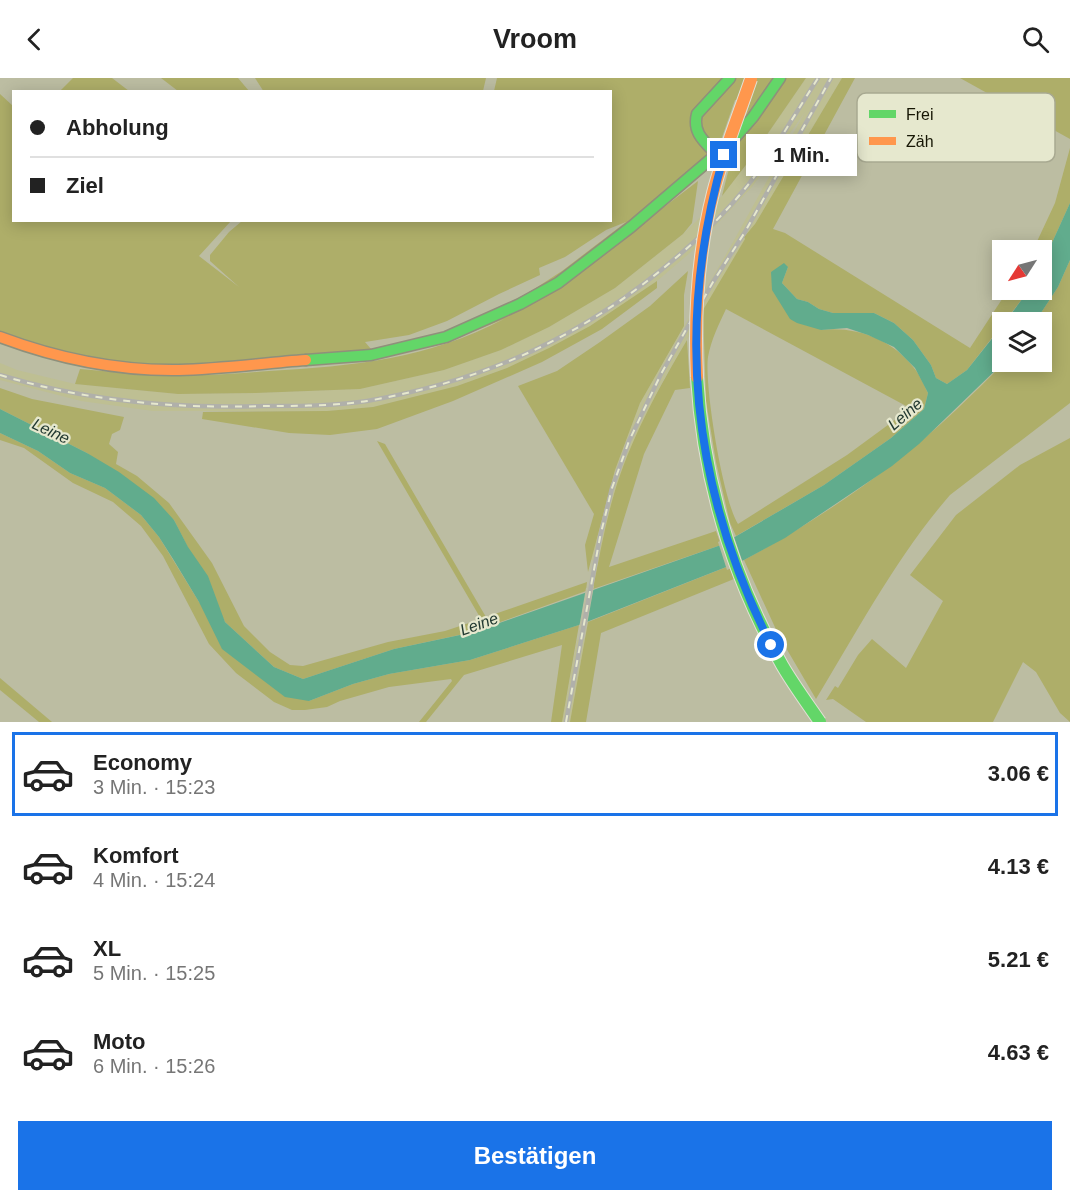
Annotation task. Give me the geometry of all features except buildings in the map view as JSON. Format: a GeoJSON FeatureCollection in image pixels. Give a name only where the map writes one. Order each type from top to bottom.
{"type":"FeatureCollection","features":[{"type":"Feature","properties":{"kind":"street"},"geometry":{"type":"LineString","coordinates":[[717,155],[696,133],[694,121],[697,114],[730,78]]}},
{"type":"Feature","properties":{"kind":"street"},"geometry":{"type":"LineString","coordinates":[[0,337],[38,351],[115,366],[178,369],[371,355],[446,338],[520,304],[558,283],[632,227],[717,155],[753,117],[780,78]]}},
{"type":"Feature","properties":{"kind":"street"},"geometry":{"type":"LineString","coordinates":[[751,79],[724,155],[705,234],[696,330],[699,411],[713,491],[736,569],[771,645],[820,722]]}},
{"type":"Feature","properties":{"kind":"shaded area"},"geometry":{"type":"Polygon","coordinates":[[[73,78],[112,78],[128,90],[61,90],[73,78]]]}},
{"type":"Feature","properties":{"kind":"shaded area"},"geometry":{"type":"Polygon","coordinates":[[[161,78],[238,78],[248,90],[177,90],[161,78]]]}},
{"type":"Feature","properties":{"kind":"shaded area"},"geometry":{"type":"Polygon","coordinates":[[[255,78],[486,78],[483,90],[263,90],[255,78]]]}},
{"type":"Feature","properties":{"kind":"shaded area"},"geometry":{"type":"Polygon","coordinates":[[[497,78],[806,78],[722,196],[751,99],[735,100],[712,166],[638,227],[698,181],[692,223],[683,234],[615,288],[549,327],[501,350],[444,370],[360,389],[256,393],[178,394],[75,384],[80,369],[159,376],[180,375],[32,354],[0,343],[0,94],[12,105],[12,222],[230,222],[199,256],[239,287],[210,261],[210,255],[229,232],[241,222],[612,222],[612,90],[494,90],[497,78]],[[626,222],[606,230],[565,257],[539,268],[540,275],[447,321],[409,335],[365,342],[371,349],[444,332],[473,321],[528,293],[562,271],[626,222]],[[504,319],[443,344],[369,360],[187,374],[228,374],[360,363],[418,352],[447,343],[476,333],[504,319]]]}},
{"type":"Feature","properties":{"kind":"shaded area"},"geometry":{"type":"Polygon","coordinates":[[[806,78],[842,78],[755,224],[744,237],[745,239],[659,388],[631,449],[614,494],[599,560],[591,560],[600,521],[615,470],[640,403],[805,112],[752,187],[691,252],[657,281],[590,326],[549,348],[507,368],[457,386],[373,407],[327,411],[153,411],[81,401],[0,380],[0,363],[17,370],[75,384],[178,394],[360,389],[444,370],[501,350],[549,327],[615,288],[683,234],[722,196],[806,78]]]}},
{"type":"Feature","properties":{"kind":"shaded area"},"geometry":{"type":"Polygon","coordinates":[[[842,78],[855,78],[773,229],[785,233],[970,348],[992,314],[992,338],[967,370],[947,384],[936,378],[931,365],[913,340],[894,323],[874,313],[833,313],[819,309],[808,302],[797,299],[782,283],[788,267],[771,272],[821,330],[847,330],[884,342],[895,349],[914,368],[928,393],[924,409],[891,438],[824,485],[736,536],[730,523],[716,462],[706,401],[703,310],[745,239],[744,237],[755,224],[842,78]],[[726,309],[708,357],[709,392],[726,492],[738,524],[847,455],[907,411],[908,407],[726,309]]]}},
{"type":"Feature","properties":{"kind":"shaded area"},"geometry":{"type":"Polygon","coordinates":[[[960,78],[1070,78],[1070,139],[1055,131],[1055,93],[987,93],[960,78]]]}},
{"type":"Feature","properties":{"kind":"shaded area"},"geometry":{"type":"Polygon","coordinates":[[[1070,148],[1070,203],[1052,243],[1052,240],[1038,240],[1055,203],[1070,148]]]}},
{"type":"Feature","properties":{"kind":"shaded area"},"geometry":{"type":"Polygon","coordinates":[[[1070,203],[1070,260],[1052,296],[1052,243],[1070,203]]]}},
{"type":"Feature","properties":{"kind":"shaded area"},"geometry":{"type":"Polygon","coordinates":[[[1070,260],[1070,403],[950,495],[895,568],[816,699],[779,636],[744,560],[800,528],[881,473],[932,432],[994,372],[1052,372],[1052,312],[1042,312],[1049,300],[1052,300],[1070,260]]]}},
{"type":"Feature","properties":{"kind":"shaded area"},"geometry":{"type":"Polygon","coordinates":[[[784,263],[788,267],[782,283],[797,299],[808,302],[819,309],[833,313],[874,313],[894,323],[913,340],[931,365],[936,378],[947,384],[967,370],[992,339],[994,372],[919,444],[892,466],[785,538],[744,560],[579,625],[470,660],[389,674],[353,684],[309,701],[285,697],[222,649],[199,602],[159,537],[141,515],[105,488],[70,473],[38,451],[0,433],[0,409],[87,453],[119,472],[154,498],[174,520],[188,547],[208,576],[225,622],[274,667],[303,679],[394,649],[474,632],[721,545],[824,485],[891,438],[924,409],[928,393],[915,368],[894,347],[847,328],[821,330],[790,319],[772,290],[771,272],[784,263]]]}},
{"type":"Feature","properties":{"kind":"shaded area"},"geometry":{"type":"Polygon","coordinates":[[[688,271],[684,295],[684,326],[640,403],[615,470],[588,572],[585,545],[594,514],[518,386],[557,371],[600,342],[650,306],[688,271]]]}},
{"type":"Feature","properties":{"kind":"shaded area"},"geometry":{"type":"Polygon","coordinates":[[[657,281],[657,288],[602,329],[542,362],[453,401],[377,429],[330,435],[289,433],[202,419],[203,412],[327,411],[373,407],[457,386],[507,368],[549,348],[590,326],[657,281]]]}},
{"type":"Feature","properties":{"kind":"shaded area"},"geometry":{"type":"Polygon","coordinates":[[[1001,300],[1021,300],[1012,312],[994,312],[1001,300]]]}},
{"type":"Feature","properties":{"kind":"shaded area"},"geometry":{"type":"Polygon","coordinates":[[[1022,300],[1049,300],[1042,312],[1012,312],[1022,300]]]}},
{"type":"Feature","properties":{"kind":"shaded area"},"geometry":{"type":"Polygon","coordinates":[[[687,340],[690,388],[675,390],[644,454],[609,567],[716,531],[721,545],[593,589],[614,494],[628,454],[646,415],[687,340]]]}},
{"type":"Feature","properties":{"kind":"shaded area"},"geometry":{"type":"Polygon","coordinates":[[[0,388],[32,399],[124,417],[120,430],[112,434],[109,444],[118,452],[116,464],[137,476],[169,503],[212,563],[244,626],[270,652],[290,665],[303,666],[388,642],[445,631],[481,619],[377,441],[385,444],[486,617],[587,582],[586,591],[473,632],[394,649],[303,679],[274,667],[225,622],[174,520],[87,453],[0,409],[0,388]]]}},
{"type":"Feature","properties":{"kind":"shaded area"},"geometry":{"type":"Polygon","coordinates":[[[0,433],[38,451],[70,473],[105,488],[141,515],[159,537],[199,602],[309,701],[353,684],[389,674],[470,660],[579,625],[562,722],[551,722],[562,645],[464,675],[426,722],[419,722],[452,681],[451,679],[389,687],[327,707],[305,710],[292,710],[274,702],[236,673],[209,644],[163,556],[141,526],[113,502],[73,483],[24,448],[0,440],[0,433]]]}},
{"type":"Feature","properties":{"kind":"shaded area"},"geometry":{"type":"Polygon","coordinates":[[[1070,438],[1070,722],[1060,713],[1036,672],[1023,662],[993,722],[866,722],[833,699],[826,700],[835,686],[838,688],[858,655],[872,639],[906,668],[943,601],[910,575],[956,515],[1020,465],[1070,438]]]}},
{"type":"Feature","properties":{"kind":"shaded area"},"geometry":{"type":"Polygon","coordinates":[[[729,566],[734,579],[601,633],[586,722],[570,722],[588,622],[729,566]]]}},
{"type":"Feature","properties":{"kind":"shaded area"},"geometry":{"type":"Polygon","coordinates":[[[585,638],[570,722],[562,722],[577,640],[585,638]]]}},
{"type":"Feature","properties":{"kind":"shaded area"},"geometry":{"type":"Polygon","coordinates":[[[0,678],[52,722],[39,722],[0,690],[0,678]]]}},
{"type":"Feature","properties":{"kind":"pier"},"geometry":{"type":"Polygon","coordinates":[[[733,534],[743,563],[727,570],[718,542],[733,534]]]}},
{"type":"Feature","properties":{"kind":"pier"},"geometry":{"type":"Polygon","coordinates":[[[594,586],[587,625],[579,628],[586,588],[594,586]]]}},
{"type":"Feature","properties":{"kind":"railway"},"geometry":{"type":"LineString","coordinates":[[0,375],[65,391],[130,401],[230,407],[302,406],[367,401],[454,381],[494,367],[533,351],[607,309],[643,284],[687,248],[706,231],[748,185],[776,146],[818,78]]}},
{"type":"Feature","properties":{"kind":"railway"},"geometry":{"type":"LineString","coordinates":[[566,722],[600,537],[612,488],[629,441],[661,374],[713,282],[745,232],[831,78]]}},
{"type":"Feature","properties":{"kind":"traffic: fast"},"geometry":{"type":"LineString","coordinates":[[717,155],[698,132],[697,114],[730,78]]}},
{"type":"Feature","properties":{"kind":"traffic: fast"},"geometry":{"type":"LineString","coordinates":[[306,360],[371,355],[446,337],[520,304],[558,283],[631,227],[733,140],[753,117],[780,78]]}},
{"type":"Feature","properties":{"kind":"traffic: fast"},"geometry":{"type":"LineString","coordinates":[[697,377],[700,415],[713,489],[735,561],[764,631],[782,665],[820,722]]}},
{"type":"Feature","properties":{"kind":"traffic: slow"},"geometry":{"type":"LineString","coordinates":[[697,377],[697,308],[708,215],[717,178],[751,79]]}},
{"type":"Feature","properties":{"kind":"traffic: slow"},"geometry":{"type":"LineString","coordinates":[[0,337],[88,362],[156,370],[306,360]]}},
{"type":"Feature","properties":{"kind":"route"},"geometry":{"type":"LineString","coordinates":[[724,155],[710,207],[699,279],[696,357],[699,411],[707,464],[727,543],[747,595],[771,645]]}},
{"type":"Feature","properties":{"kind":"water label","name":"Leine"},"geometry":{"type":"Point","coordinates":[905,414]}},
{"type":"Feature","properties":{"kind":"water label","name":"Leine"},"geometry":{"type":"Point","coordinates":[51,431]}},
{"type":"Feature","properties":{"kind":"water label","name":"Leine"},"geometry":{"type":"Point","coordinates":[479,624]}}]}
